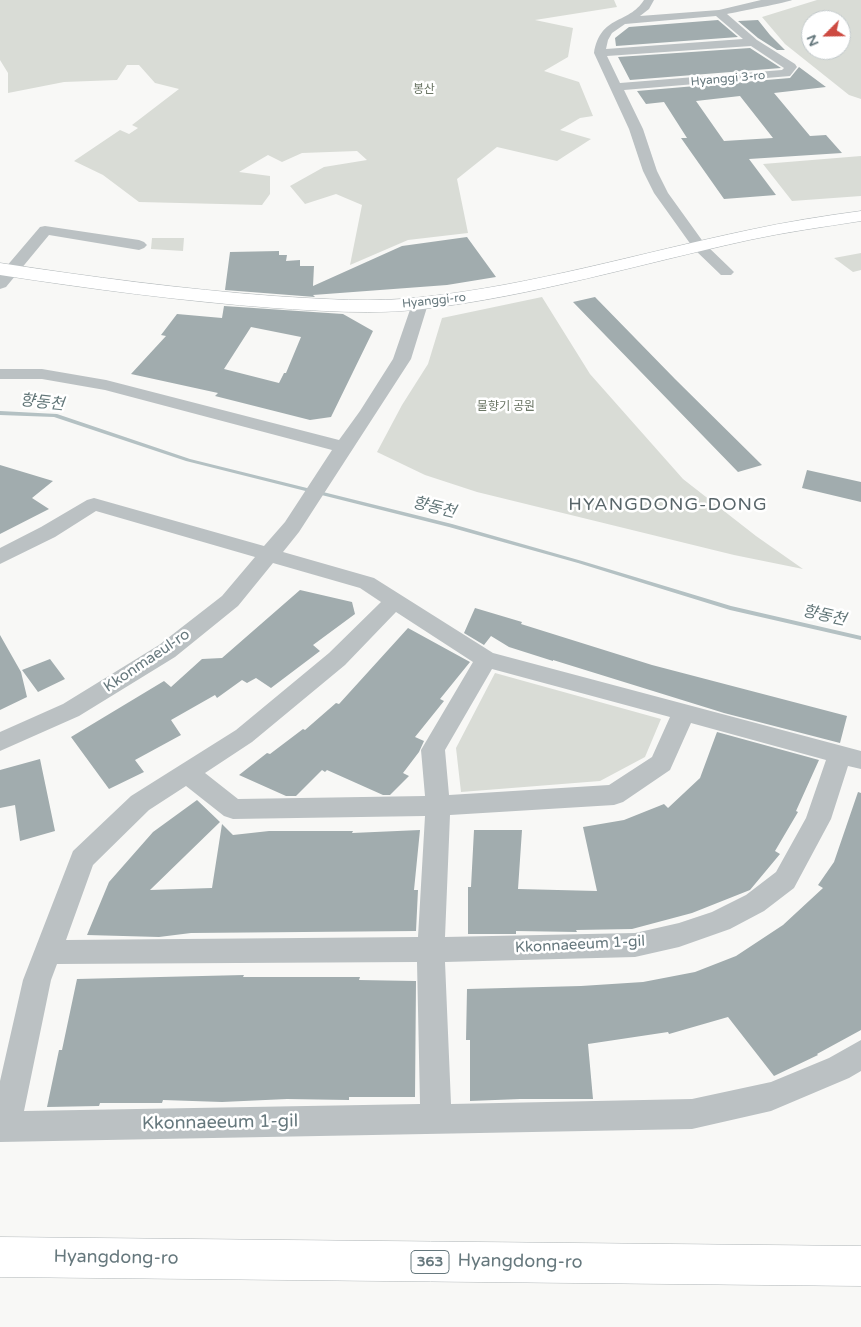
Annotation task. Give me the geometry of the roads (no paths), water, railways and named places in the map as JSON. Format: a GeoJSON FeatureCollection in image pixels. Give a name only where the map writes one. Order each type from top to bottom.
{"type":"FeatureCollection","features":[{"type":"Feature","properties":{"kind":"main road","name":"Hyanggi-ro"},"geometry":{"type":"LineString","coordinates":[[4,275],[234,299],[336,305],[420,304],[514,288],[699,246],[793,227],[861,216]]}},
{"type":"Feature","properties":{"kind":"main road","name":"Hyangdong-ro"},"geometry":{"type":"LineString","coordinates":[[0,1257],[861,1266]]}},
{"type":"Feature","properties":{"kind":"street"},"geometry":{"type":"LineString","coordinates":[[649,0],[639,12],[622,21],[604,36],[600,53],[636,128],[650,171],[661,193],[699,246],[726,272]]}},
{"type":"Feature","properties":{"kind":"street"},"geometry":{"type":"LineString","coordinates":[[622,21],[720,13],[766,2],[787,0]]}},
{"type":"Feature","properties":{"kind":"street","name":"Hyanggi 3-ro"},"geometry":{"type":"LineString","coordinates":[[616,87],[703,82],[786,73],[790,70],[791,67],[754,42],[720,13]]}},
{"type":"Feature","properties":{"kind":"street"},"geometry":{"type":"LineString","coordinates":[[600,53],[754,42]]}},
{"type":"Feature","properties":{"kind":"street"},"geometry":{"type":"LineString","coordinates":[[4,275],[45,230],[138,244]]}},
{"type":"Feature","properties":{"kind":"street"},"geometry":{"type":"LineString","coordinates":[[0,374],[42,374],[106,385],[338,455],[368,413],[402,359],[420,304]]}},
{"type":"Feature","properties":{"kind":"street","name":"Kkonmaeul-ro"},"geometry":{"type":"LineString","coordinates":[[0,742],[71,710],[167,651],[230,601],[292,527],[338,455]]}},
{"type":"Feature","properties":{"kind":"street","name":"Kkonnaeeum 1-gil"},"geometry":{"type":"LineString","coordinates":[[0,557],[48,532],[94,504],[366,583],[486,658],[851,757],[785,880],[755,903],[720,921],[679,935],[635,945],[432,950],[47,952]]}},
{"type":"Feature","properties":{"kind":"street","name":"Kkonnaeeum 1-gil"},"geometry":{"type":"LineString","coordinates":[[395,600],[338,660],[244,736],[140,803],[82,859],[37,980],[2,1127],[692,1114],[771,1096],[839,1068],[861,1054]]}},
{"type":"Feature","properties":{"kind":"street"},"geometry":{"type":"LineString","coordinates":[[436,1119],[432,950],[438,806],[433,750],[486,658]]}},
{"type":"Feature","properties":{"kind":"street"},"geometry":{"type":"LineString","coordinates":[[187,773],[234,809],[474,805],[614,795],[661,762],[684,712]]}},
{"type":"Feature","properties":{"kind":"waterway","name":"향동천"},"geometry":{"type":"LineString","coordinates":[[0,413],[55,415],[188,460],[450,525],[730,608],[861,638]]}},
{"type":"Feature","properties":{"kind":"district","name":"HYANGDONG-DONG"},"geometry":{"type":"Point","coordinates":[668,505]}},
{"type":"Feature","properties":{"kind":"park label","name":"봉산"},"geometry":{"type":"Point","coordinates":[424,90]}},
{"type":"Feature","properties":{"kind":"park label","name":"물향기 공원"},"geometry":{"type":"Point","coordinates":[506,407]}}]}
